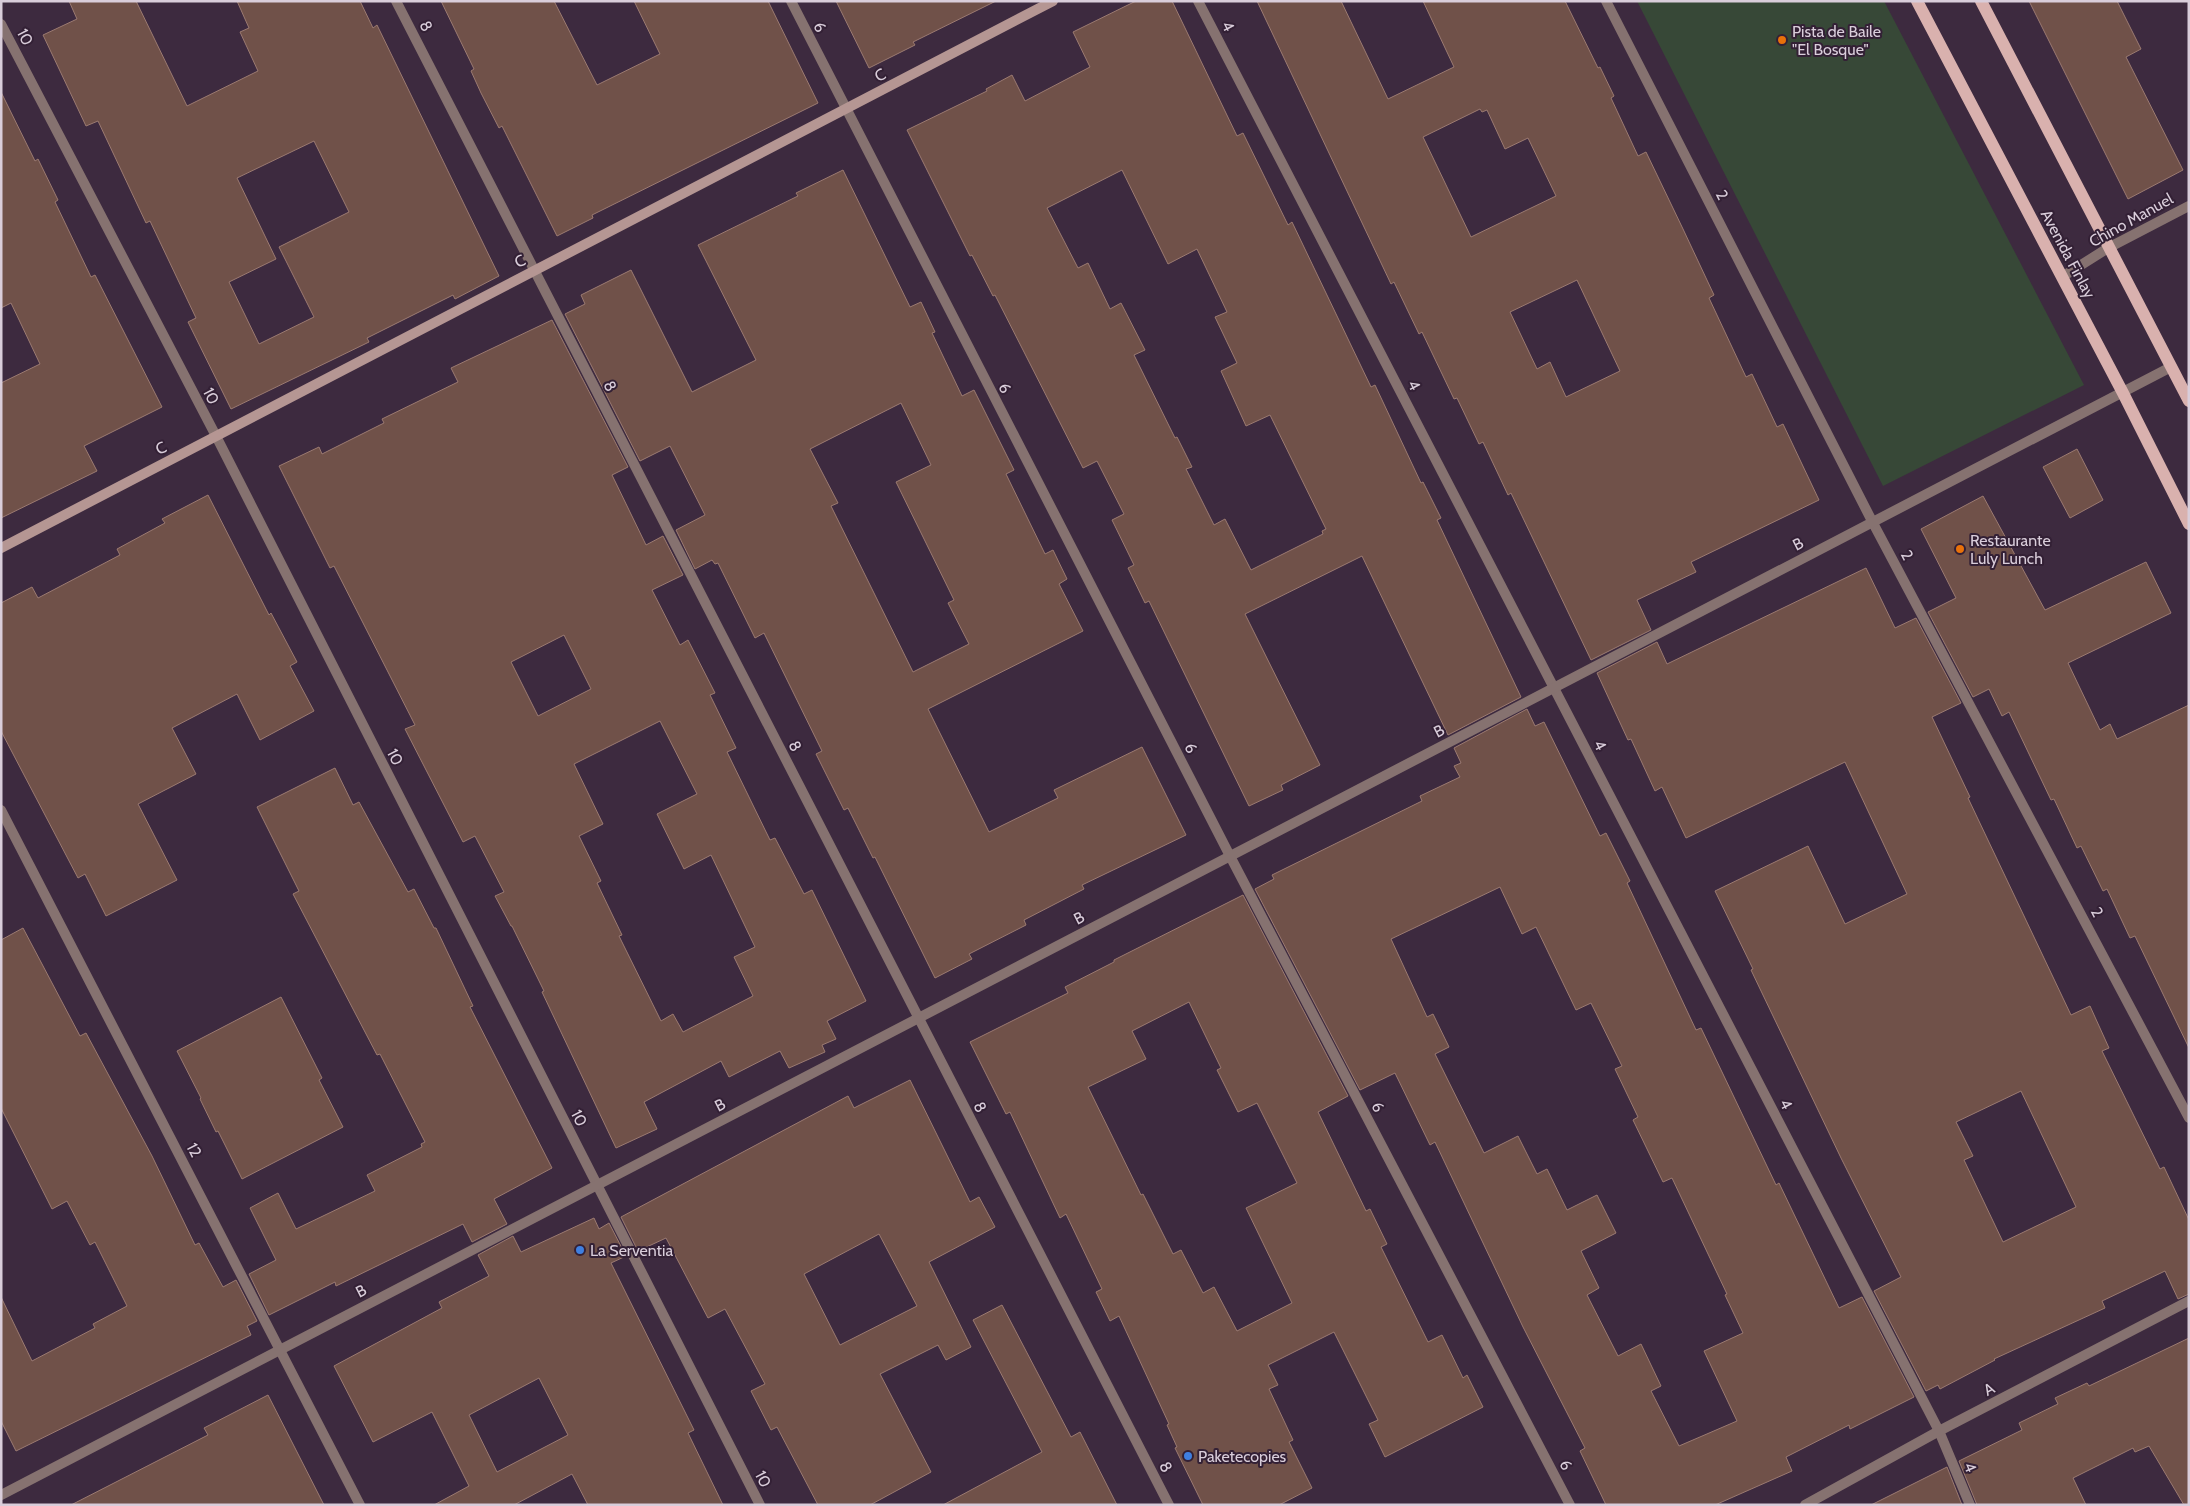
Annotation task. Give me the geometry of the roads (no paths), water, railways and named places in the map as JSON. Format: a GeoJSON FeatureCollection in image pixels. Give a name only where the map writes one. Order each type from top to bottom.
{"type":"FeatureCollection","features":[{"type":"Feature","properties":{"kind":"main road","name":"Avenida Finlay"},"geometry":{"type":"LineString","coordinates":[[1917,1],[2123,393],[2189,524]]}},
{"type":"Feature","properties":{"kind":"main road"},"geometry":{"type":"LineString","coordinates":[[1981,1],[2189,401]]}},
{"type":"Feature","properties":{"kind":"street","name":"8"},"geometry":{"type":"LineString","coordinates":[[396,1],[1169,1505]]}},
{"type":"Feature","properties":{"kind":"street","name":"6"},"geometry":{"type":"LineString","coordinates":[[790,1],[1230,856],[1570,1505]]}},
{"type":"Feature","properties":{"kind":"street","name":"C"},"geometry":{"type":"LineString","coordinates":[[1,548],[1053,1]]}},
{"type":"Feature","properties":{"kind":"street","name":"4"},"geometry":{"type":"LineString","coordinates":[[1198,1],[1939,1431],[1970,1505]]}},
{"type":"Feature","properties":{"kind":"street","name":"2"},"geometry":{"type":"LineString","coordinates":[[1606,1],[1873,523],[2189,1118]]}},
{"type":"Feature","properties":{"kind":"street","name":"10"},"geometry":{"type":"LineString","coordinates":[[1,24],[216,436],[760,1505]]}},
{"type":"Feature","properties":{"kind":"street","name":"Chino Manuel"},"geometry":{"type":"LineString","coordinates":[[2062,277],[2108,248],[2189,206]]}},
{"type":"Feature","properties":{"kind":"street","name":"B"},"geometry":{"type":"LineString","coordinates":[[1,1495],[2171,368]]}},
{"type":"Feature","properties":{"kind":"street","name":"12"},"geometry":{"type":"LineString","coordinates":[[1,810],[360,1505]]}},
{"type":"Feature","properties":{"kind":"street","name":"A"},"geometry":{"type":"LineString","coordinates":[[1804,1505],[1939,1431],[2189,1301]]}},
{"type":"Feature","properties":{"kind":"place","name":"Pista de Baile \"El Bosque\""},"geometry":{"type":"Point","coordinates":[1782,40]}},
{"type":"Feature","properties":{"kind":"place","name":"Restaurante Luly Lunch"},"geometry":{"type":"Point","coordinates":[1960,549]}},
{"type":"Feature","properties":{"kind":"place","name":"La Serventia"},"geometry":{"type":"Point","coordinates":[580,1250]}},
{"type":"Feature","properties":{"kind":"place","name":"Paketecopies"},"geometry":{"type":"Point","coordinates":[1188,1456]}}]}
